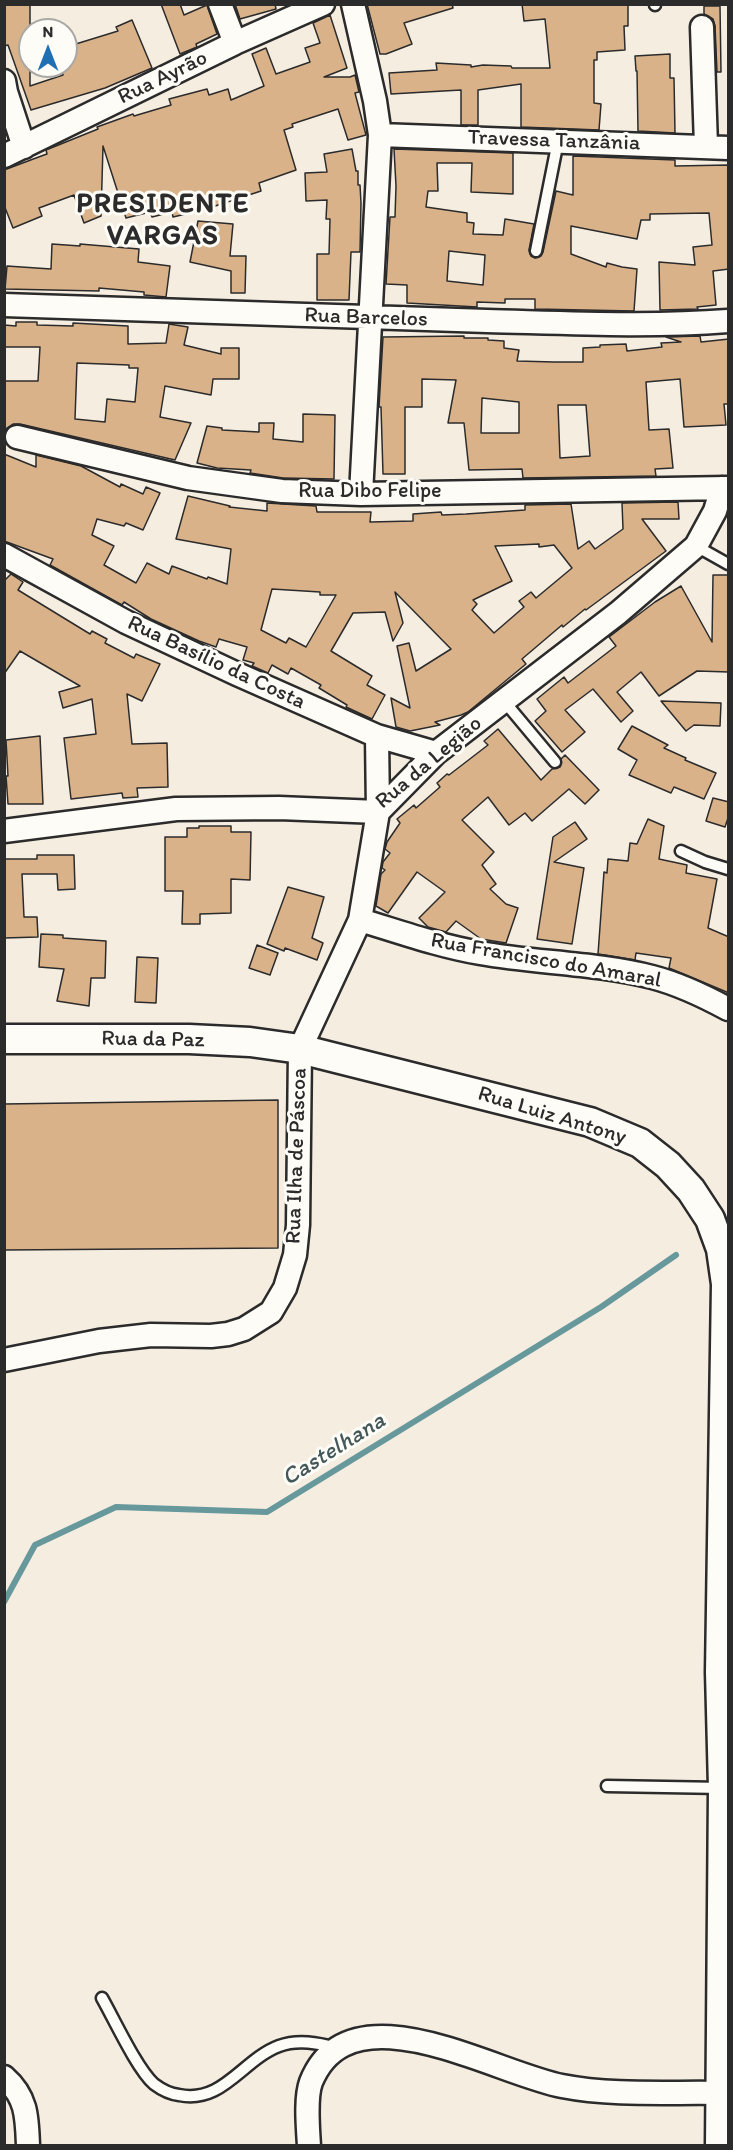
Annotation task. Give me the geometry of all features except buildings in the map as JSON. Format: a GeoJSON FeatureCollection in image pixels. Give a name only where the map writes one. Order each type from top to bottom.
{"type":"FeatureCollection","features":[{"type":"Feature","properties":{"kind":"street"},"geometry":{"type":"LineString","coordinates":[[220,4],[235,43]]}},
{"type":"Feature","properties":{"kind":"street","name":"Rua Ayrão"},"geometry":{"type":"LineString","coordinates":[[14,151],[235,43],[324,4]]}},
{"type":"Feature","properties":{"kind":"street"},"geometry":{"type":"LineString","coordinates":[[353,4],[375,101],[380,135],[361,494]]}},
{"type":"Feature","properties":{"kind":"street"},"geometry":{"type":"LineString","coordinates":[[702,27],[706,146]]}},
{"type":"Feature","properties":{"kind":"street"},"geometry":{"type":"LineString","coordinates":[[5,88],[14,151]]}},
{"type":"Feature","properties":{"kind":"street","name":"Travessa Tanzânia"},"geometry":{"type":"LineString","coordinates":[[380,135],[729,148]]}},
{"type":"Feature","properties":{"kind":"street","name":"Rua Barcelos"},"geometry":{"type":"LineString","coordinates":[[4,305],[620,324],[679,325],[729,321]]}},
{"type":"Feature","properties":{"kind":"street","name":"Rua Dibo Felipe"},"geometry":{"type":"LineString","coordinates":[[17,437],[188,478],[282,490],[361,494],[725,488]]}},
{"type":"Feature","properties":{"kind":"street","name":"Rua da Legião"},"geometry":{"type":"LineString","coordinates":[[4,831],[176,810],[279,808],[378,812],[436,753],[618,613],[696,546],[725,488]]}},
{"type":"Feature","properties":{"kind":"street","name":"Rua Basílio da Costa"},"geometry":{"type":"LineString","coordinates":[[4,555],[126,622],[377,736],[436,753]]}},
{"type":"Feature","properties":{"kind":"street","name":"Rua Ilha de Páscoa"},"geometry":{"type":"LineString","coordinates":[[4,1360],[130,1337],[228,1334],[244,1329],[271,1312],[285,1288],[295,1255],[298,1225],[300,1049],[360,920],[378,812],[377,736]]}},
{"type":"Feature","properties":{"kind":"street","name":"Rua Francisco do Amaral"},"geometry":{"type":"LineString","coordinates":[[360,920],[434,943],[478,953],[653,977],[678,985],[729,1009]]}},
{"type":"Feature","properties":{"kind":"street","name":"Rua da Paz"},"geometry":{"type":"LineString","coordinates":[[4,1039],[189,1039],[250,1042],[300,1049]]}},
{"type":"Feature","properties":{"kind":"street","name":"Rua Luiz Antony"},"geometry":{"type":"LineString","coordinates":[[300,1049],[590,1122],[626,1136],[640,1143],[668,1165],[691,1190],[710,1219],[721,1249],[726,1284],[720,1672],[723,1788],[720,2145]]}},
{"type":"Feature","properties":{"kind":"street"},"geometry":{"type":"LineString","coordinates":[[309,2145],[310,2084],[321,2064],[338,2049],[356,2039],[386,2036],[425,2042],[527,2078],[562,2086],[609,2091],[721,2094]]}},
{"type":"Feature","properties":{"kind":"street"},"geometry":{"type":"LineString","coordinates":[[4,2076],[15,2086],[27,2115],[28,2145]]}},
{"type":"Feature","properties":{"kind":"lane"},"geometry":{"type":"LineString","coordinates":[[536,251],[558,141]]}},
{"type":"Feature","properties":{"kind":"lane"},"geometry":{"type":"LineString","coordinates":[[696,546],[729,564]]}},
{"type":"Feature","properties":{"kind":"lane"},"geometry":{"type":"LineString","coordinates":[[504,701],[555,762]]}},
{"type":"Feature","properties":{"kind":"lane"},"geometry":{"type":"LineString","coordinates":[[681,851],[705,862],[729,869]]}},
{"type":"Feature","properties":{"kind":"lane"},"geometry":{"type":"LineString","coordinates":[[607,1786],[723,1788]]}},
{"type":"Feature","properties":{"kind":"lane"},"geometry":{"type":"LineString","coordinates":[[102,1998],[142,2068],[154,2083],[169,2094],[188,2097],[207,2094],[222,2087],[255,2060],[280,2046],[299,2042],[316,2043],[338,2049]]}},
{"type":"Feature","properties":{"kind":"waterway","name":"Castelhana"},"geometry":{"type":"LineString","coordinates":[[4,1602],[35,1545],[116,1507],[267,1512],[601,1307],[676,1255]]}},
{"type":"Feature","properties":{"kind":"district","name":"PRESIDENTE VARGAS"},"geometry":{"type":"Point","coordinates":[163,221]}}]}
